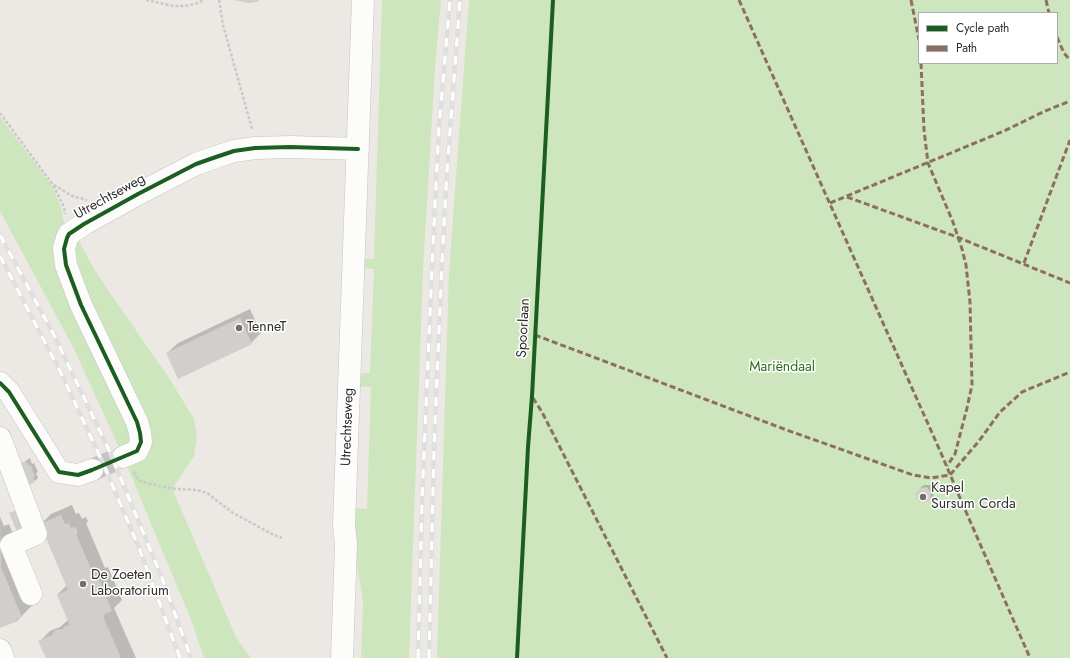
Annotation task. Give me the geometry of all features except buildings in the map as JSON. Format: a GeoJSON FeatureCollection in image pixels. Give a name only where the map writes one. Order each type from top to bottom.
{"type":"FeatureCollection","features":[{"type":"Feature","properties":{"kind":"street","name":"Utrechtseweg"},"geometry":{"type":"LineString","coordinates":[[342,658],[346,544],[344,526],[363,0]]}},
{"type":"Feature","properties":{"kind":"street","name":"Utrechtseweg"},"geometry":{"type":"LineString","coordinates":[[125,456],[137,451],[140,447],[140,433],[137,422],[81,305],[66,265],[64,249],[69,234],[84,224],[196,164],[234,151],[255,148],[290,147],[358,149]]}},
{"type":"Feature","properties":{"kind":"street"},"geometry":{"type":"LineString","coordinates":[[0,383],[9,392],[59,472],[78,475],[92,470]]}},
{"type":"Feature","properties":{"kind":"street"},"geometry":{"type":"LineString","coordinates":[[0,438],[36,534],[11,545],[31,594]]}},
{"type":"Feature","properties":{"kind":"street"},"geometry":{"type":"LineString","coordinates":[[0,650],[4,658]]}},
{"type":"Feature","properties":{"kind":"path"},"geometry":{"type":"LineString","coordinates":[[146,0],[172,6],[195,4],[204,0]]}},
{"type":"Feature","properties":{"kind":"path"},"geometry":{"type":"LineString","coordinates":[[220,0],[223,25],[248,112],[255,148]]}},
{"type":"Feature","properties":{"kind":"path"},"geometry":{"type":"LineString","coordinates":[[0,113],[53,185],[64,207],[69,234]]}},
{"type":"Feature","properties":{"kind":"path"},"geometry":{"type":"LineString","coordinates":[[53,185],[72,196],[117,206]]}},
{"type":"Feature","properties":{"kind":"path"},"geometry":{"type":"LineString","coordinates":[[125,456],[138,480],[176,489],[197,490],[207,493],[233,513],[282,538]]}},
{"type":"Feature","properties":{"kind":"green space"},"geometry":{"type":"Polygon","coordinates":[[[382,0],[441,0],[435,68],[423,270],[409,658],[361,658],[363,603],[354,543],[353,508],[367,509],[371,387],[356,386],[357,373],[370,373],[374,269],[360,268],[360,259],[374,259],[382,0]]]}},
{"type":"Feature","properties":{"kind":"green space","name":"Mariëndaal"},"geometry":{"type":"Polygon","coordinates":[[[469,0],[1070,0],[1070,658],[437,658],[449,272],[469,0]]]}},
{"type":"Feature","properties":{"kind":"green space"},"geometry":{"type":"Polygon","coordinates":[[[0,117],[52,186],[61,207],[65,230],[136,434],[122,454],[73,347],[0,211],[0,117]]]}},
{"type":"Feature","properties":{"kind":"green space"},"geometry":{"type":"Polygon","coordinates":[[[76,236],[97,274],[171,381],[194,419],[197,436],[194,456],[174,486],[174,493],[236,637],[251,658],[204,658],[192,622],[125,461],[143,452],[70,264],[76,236]]]}},
{"type":"Feature","properties":{"kind":"tunnel"},"geometry":{"type":"LineString","coordinates":[[92,470],[123,457]]}},
{"type":"Feature","properties":{"kind":"railway"},"geometry":{"type":"LineString","coordinates":[[418,658],[422,501],[433,244],[439,127],[450,0]]}},
{"type":"Feature","properties":{"kind":"railway"},"geometry":{"type":"LineString","coordinates":[[429,658],[434,449],[442,262],[447,171],[460,0]]}},
{"type":"Feature","properties":{"kind":"railway"},"geometry":{"type":"LineString","coordinates":[[0,235],[55,337],[109,450],[162,578],[191,658]]}},
{"type":"Feature","properties":{"kind":"railway"},"geometry":{"type":"LineString","coordinates":[[0,256],[63,377],[106,470],[139,548],[180,658]]}},
{"type":"Feature","properties":{"kind":"marked path"},"geometry":{"type":"LineString","coordinates":[[739,0],[941,453],[1030,658]]}},
{"type":"Feature","properties":{"kind":"marked path"},"geometry":{"type":"LineString","coordinates":[[911,0],[918,35]]}},
{"type":"Feature","properties":{"kind":"marked path"},"geometry":{"type":"LineString","coordinates":[[1046,0],[1049,12]]}},
{"type":"Feature","properties":{"kind":"marked path"},"geometry":{"type":"LineString","coordinates":[[1058,39],[1064,53],[1070,60]]}},
{"type":"Feature","properties":{"kind":"marked path"},"geometry":{"type":"LineString","coordinates":[[921,64],[924,130],[928,163],[953,222],[962,249],[966,265],[970,302],[972,385],[955,454],[947,466]]}},
{"type":"Feature","properties":{"kind":"marked path"},"geometry":{"type":"LineString","coordinates":[[830,203],[1004,131],[1070,101]]}},
{"type":"Feature","properties":{"kind":"marked path"},"geometry":{"type":"LineString","coordinates":[[1024,263],[1070,140]]}},
{"type":"Feature","properties":{"kind":"marked path"},"geometry":{"type":"LineString","coordinates":[[847,197],[957,237],[1070,283]]}},
{"type":"Feature","properties":{"kind":"marked path"},"geometry":{"type":"LineString","coordinates":[[535,335],[784,429],[913,475],[931,478],[950,475],[979,441],[1000,412],[1022,392],[1070,372]]}},
{"type":"Feature","properties":{"kind":"marked path"},"geometry":{"type":"LineString","coordinates":[[533,398],[542,412],[667,658]]}},
{"type":"Feature","properties":{"kind":"cycle path","name":"Spoorlaan"},"geometry":{"type":"LineString","coordinates":[[517,658],[553,0]]}},
{"type":"Feature","properties":{"kind":"cycle path"},"geometry":{"type":"LineString","coordinates":[[0,383],[9,392],[59,472],[78,475],[137,451],[141,442],[137,422],[81,305],[66,265],[64,249],[69,234],[138,194],[196,164],[234,151],[255,148],[290,147],[358,149]]}},
{"type":"Feature","properties":{"kind":"place","name":"TenneT"},"geometry":{"type":"Point","coordinates":[239,328]}},
{"type":"Feature","properties":{"kind":"place","name":"Kapel Sursum Corda"},"geometry":{"type":"Point","coordinates":[923,497]}},
{"type":"Feature","properties":{"kind":"place","name":"De Zoeten Laboratorium"},"geometry":{"type":"Point","coordinates":[83,584]}}]}
